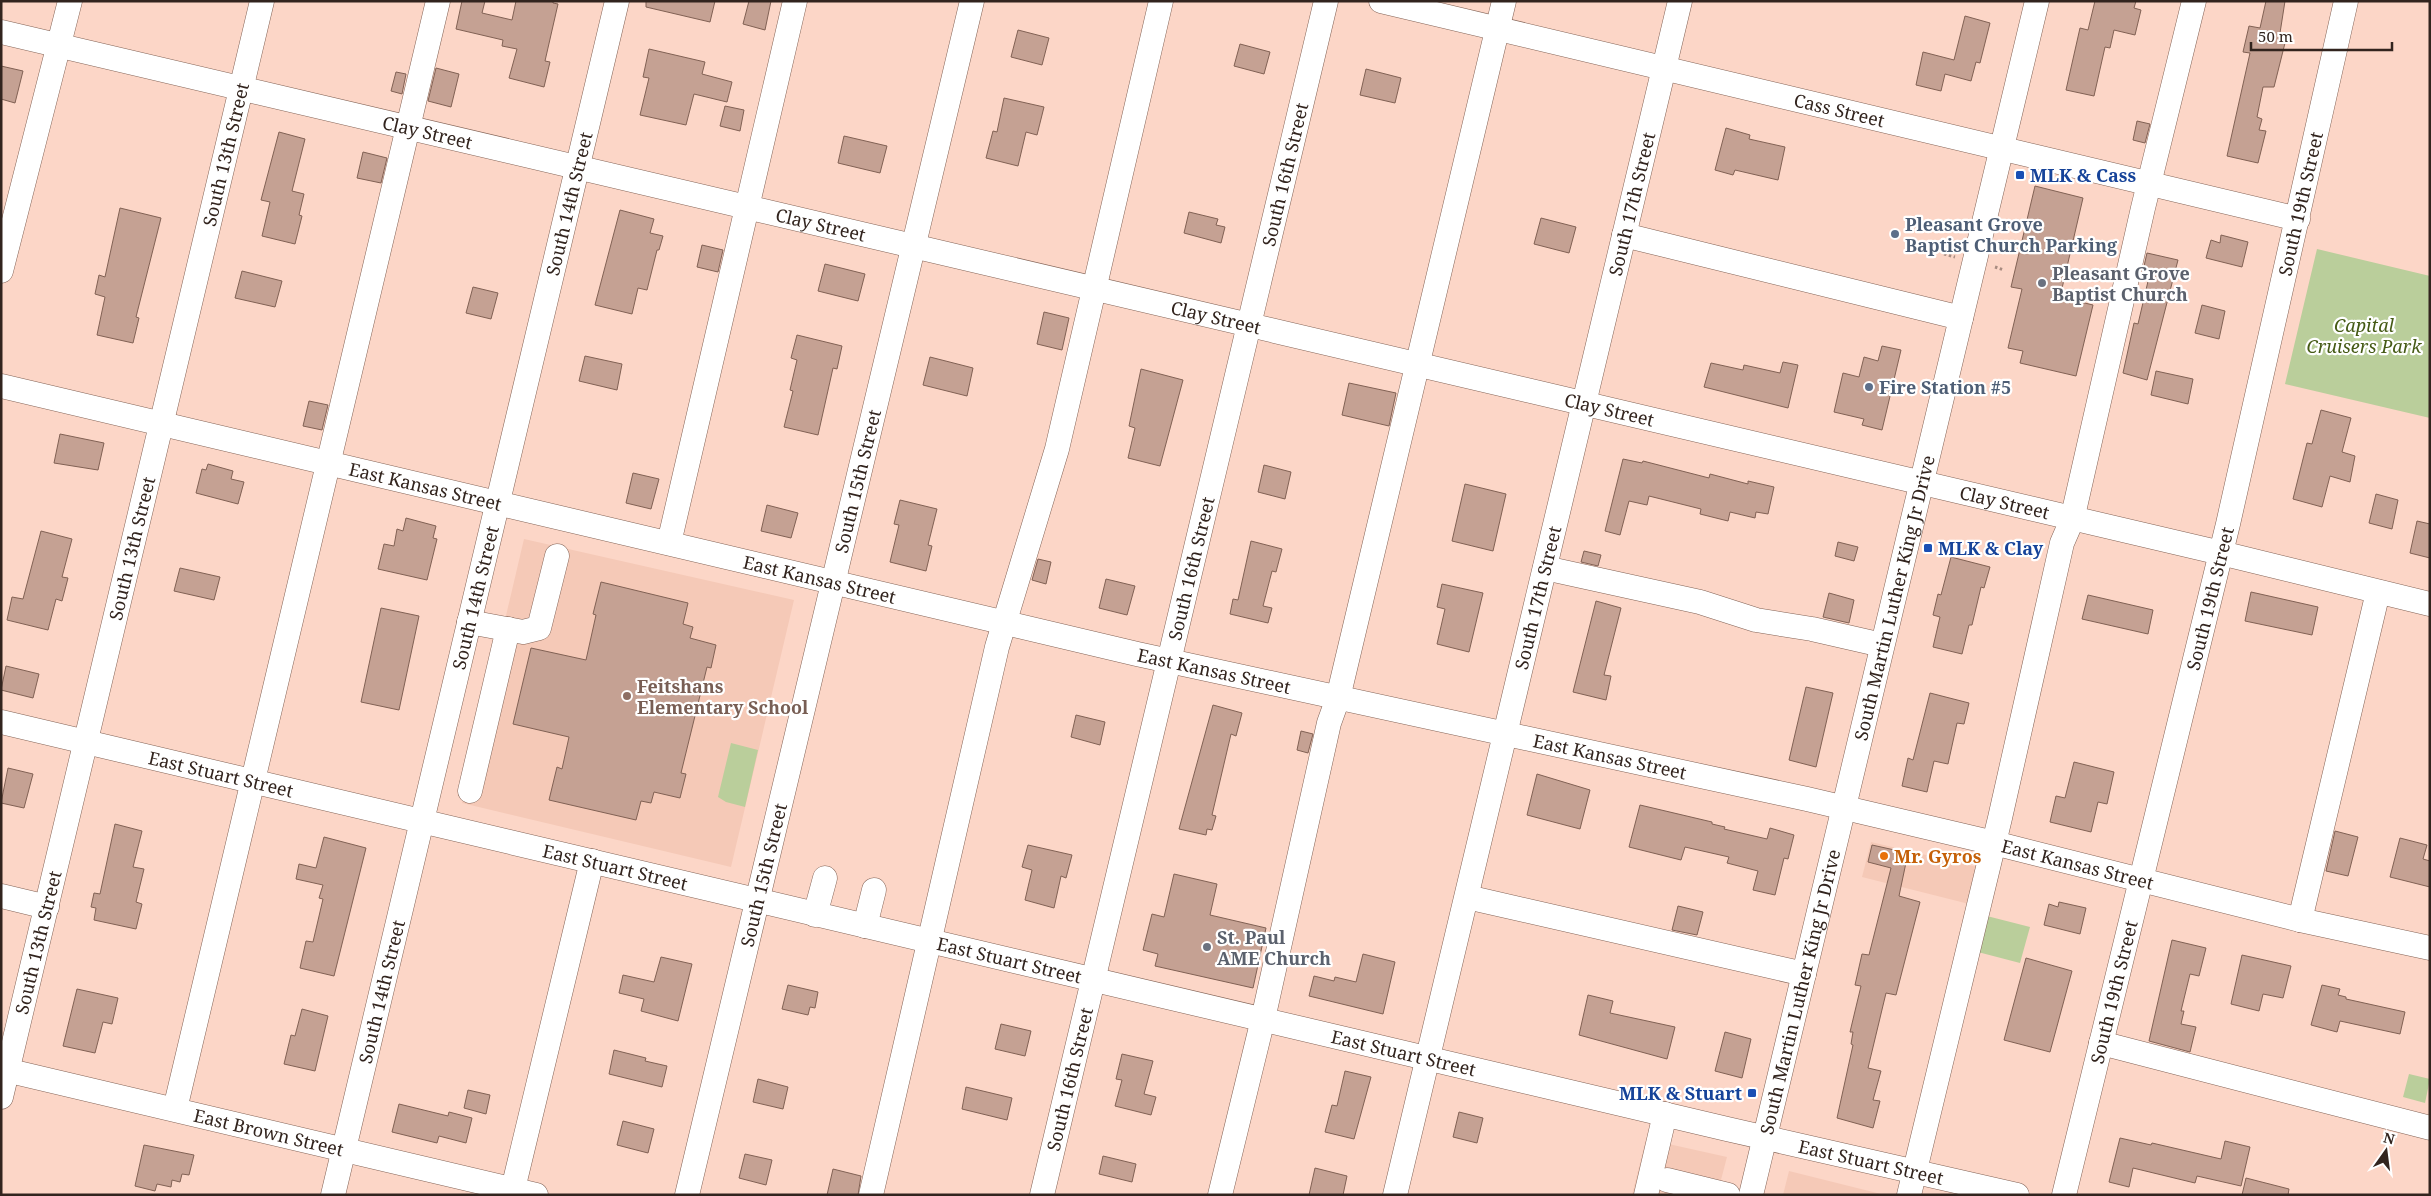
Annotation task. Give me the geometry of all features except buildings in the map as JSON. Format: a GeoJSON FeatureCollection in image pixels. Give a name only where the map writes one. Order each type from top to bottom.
{"type":"FeatureCollection","features":[{"type":"Feature","properties":{"kind":"street"},"geometry":{"type":"LineString","coordinates":[[1,271],[70,1]]}},
{"type":"Feature","properties":{"kind":"street","name":"South 13th Street"},"geometry":{"type":"LineString","coordinates":[[1,1097],[4,1069],[47,907],[262,1]]}},
{"type":"Feature","properties":{"kind":"street"},"geometry":{"type":"LineString","coordinates":[[175,1109],[330,463],[438,1]]}},
{"type":"Feature","properties":{"kind":"street","name":"South 14th Street"},"geometry":{"type":"LineString","coordinates":[[333,1195],[617,1]]}},
{"type":"Feature","properties":{"kind":"street"},"geometry":{"type":"LineString","coordinates":[[669,543],[795,1]]}},
{"type":"Feature","properties":{"kind":"street","name":"South 15th Street"},"geometry":{"type":"LineString","coordinates":[[688,1195],[972,1]]}},
{"type":"Feature","properties":{"kind":"street"},"geometry":{"type":"LineString","coordinates":[[871,1195],[996,646],[1057,449],[1161,1]]}},
{"type":"Feature","properties":{"kind":"street","name":"South 16th Street"},"geometry":{"type":"LineString","coordinates":[[1042,1195],[1326,1]]}},
{"type":"Feature","properties":{"kind":"street","name":"Cass Street"},"geometry":{"type":"LineString","coordinates":[[1381,1],[2298,219]]}},
{"type":"Feature","properties":{"kind":"street"},"geometry":{"type":"LineString","coordinates":[[1220,1195],[1263,1019],[1329,723],[1338,698],[1496,28],[1504,1]]}},
{"type":"Feature","properties":{"kind":"street","name":"South 17th Street"},"geometry":{"type":"LineString","coordinates":[[1394,1195],[1467,897],[1680,1]]}},
{"type":"Feature","properties":{"kind":"street","name":"South Martin Luther King Jr Drive"},"geometry":{"type":"LineString","coordinates":[[1750,1195],[2037,1]]}},
{"type":"Feature","properties":{"kind":"street"},"geometry":{"type":"LineString","coordinates":[[1909,1195],[1994,843],[2062,543],[2072,520],[2194,1]]}},
{"type":"Feature","properties":{"kind":"street","name":"South 19th Street"},"geometry":{"type":"LineString","coordinates":[[2064,1195],[2221,553],[2346,1]]}},
{"type":"Feature","properties":{"kind":"street","name":"Clay Street"},"geometry":{"type":"LineString","coordinates":[[1,32],[409,126],[577,168],[2072,520],[2221,553],[2430,604]]}},
{"type":"Feature","properties":{"kind":"street"},"geometry":{"type":"LineString","coordinates":[[1624,235],[1961,318]]}},
{"type":"Feature","properties":{"kind":"street","name":"East Kansas Street"},"geometry":{"type":"LineString","coordinates":[[1,386],[1168,660],[1844,808],[1994,843],[2300,920],[2430,948]]}},
{"type":"Feature","properties":{"kind":"street"},"geometry":{"type":"LineString","coordinates":[[469,622],[523,632],[539,628],[557,556]]}},
{"type":"Feature","properties":{"kind":"street"},"geometry":{"type":"LineString","coordinates":[[1545,568],[1700,602],[1756,620],[1812,629],[1882,646]]}},
{"type":"Feature","properties":{"kind":"street"},"geometry":{"type":"LineString","coordinates":[[2300,920],[2378,592]]}},
{"type":"Feature","properties":{"kind":"street"},"geometry":{"type":"LineString","coordinates":[[470,791],[508,629]]}},
{"type":"Feature","properties":{"kind":"street","name":"East Stuart Street"},"geometry":{"type":"LineString","coordinates":[[1,722],[816,915],[2018,1195]]}},
{"type":"Feature","properties":{"kind":"street"},"geometry":{"type":"LineString","coordinates":[[513,1189],[592,861]]}},
{"type":"Feature","properties":{"kind":"street"},"geometry":{"type":"LineString","coordinates":[[816,915],[825,878]]}},
{"type":"Feature","properties":{"kind":"street"},"geometry":{"type":"LineString","coordinates":[[864,926],[874,890]]}},
{"type":"Feature","properties":{"kind":"street"},"geometry":{"type":"LineString","coordinates":[[1,896],[47,907]]}},
{"type":"Feature","properties":{"kind":"street"},"geometry":{"type":"LineString","coordinates":[[1467,897],[1804,974]]}},
{"type":"Feature","properties":{"kind":"street"},"geometry":{"type":"LineString","coordinates":[[2101,1043],[2430,1128]]}},
{"type":"Feature","properties":{"kind":"street","name":"East Brown Street"},"geometry":{"type":"LineString","coordinates":[[4,1069],[536,1195]]}},
{"type":"Feature","properties":{"kind":"street"},"geometry":{"type":"LineString","coordinates":[[1646,1195],[1665,1114]]}},
{"type":"Feature","properties":{"kind":"street"},"geometry":{"type":"LineString","coordinates":[[1667,1180],[1728,1195]]}},
{"type":"Feature","properties":{"kind":"path"},"geometry":{"type":"LineString","coordinates":[[1944,254],[1955,257]]}},
{"type":"Feature","properties":{"kind":"path"},"geometry":{"type":"LineString","coordinates":[[1992,266],[2004,270]]}},
{"type":"Feature","properties":{"kind":"shaded area"},"geometry":{"type":"Polygon","coordinates":[[[524,539],[794,600],[731,867],[462,803],[524,539]]]}},
{"type":"Feature","properties":{"kind":"shaded area"},"geometry":{"type":"Polygon","coordinates":[[[1871,842],[1981,868],[1973,905],[1862,877],[1871,842]]]}},
{"type":"Feature","properties":{"kind":"shaded area"},"geometry":{"type":"Polygon","coordinates":[[[1646,1139],[1727,1157],[1717,1195],[1632,1195],[1646,1139]]]}},
{"type":"Feature","properties":{"kind":"shaded area"},"geometry":{"type":"Polygon","coordinates":[[[1789,1171],[1885,1195],[1783,1195],[1789,1171]]]}},
{"type":"Feature","properties":{"kind":"green space","name":"Capital Cruisers Park"},"geometry":{"type":"Polygon","coordinates":[[[2317,249],[2430,276],[2430,418],[2285,384],[2317,249]]]}},
{"type":"Feature","properties":{"kind":"green space"},"geometry":{"type":"Polygon","coordinates":[[[731,743],[758,750],[745,807],[726,802],[718,797],[731,743]]]}},
{"type":"Feature","properties":{"kind":"green space"},"geometry":{"type":"Polygon","coordinates":[[[1983,915],[2030,927],[2020,963],[1974,951],[1983,915]]]}},
{"type":"Feature","properties":{"kind":"green space"},"geometry":{"type":"Polygon","coordinates":[[[2409,1074],[2430,1079],[2425,1103],[2403,1097],[2409,1074]]]}},
{"type":"Feature","properties":{"kind":"place","name":"MLK & Cass"},"geometry":{"type":"Point","coordinates":[2020,175]}},
{"type":"Feature","properties":{"kind":"place","name":"Pleasant Grove Baptist Church Parking"},"geometry":{"type":"Point","coordinates":[1895,234]}},
{"type":"Feature","properties":{"kind":"place","name":"Pleasant Grove Baptist Church"},"geometry":{"type":"Point","coordinates":[2042,283]}},
{"type":"Feature","properties":{"kind":"place","name":"Fire Station #5"},"geometry":{"type":"Point","coordinates":[1869,387]}},
{"type":"Feature","properties":{"kind":"place","name":"MLK & Clay"},"geometry":{"type":"Point","coordinates":[1928,548]}},
{"type":"Feature","properties":{"kind":"place","name":"Feitshans Elementary School"},"geometry":{"type":"Point","coordinates":[627,696]}},
{"type":"Feature","properties":{"kind":"place","name":"Mr. Gyros"},"geometry":{"type":"Point","coordinates":[1884,856]}},
{"type":"Feature","properties":{"kind":"place","name":"St. Paul AME Church"},"geometry":{"type":"Point","coordinates":[1207,947]}},
{"type":"Feature","properties":{"kind":"place","name":"MLK & Stuart"},"geometry":{"type":"Point","coordinates":[1752,1093]}}]}
